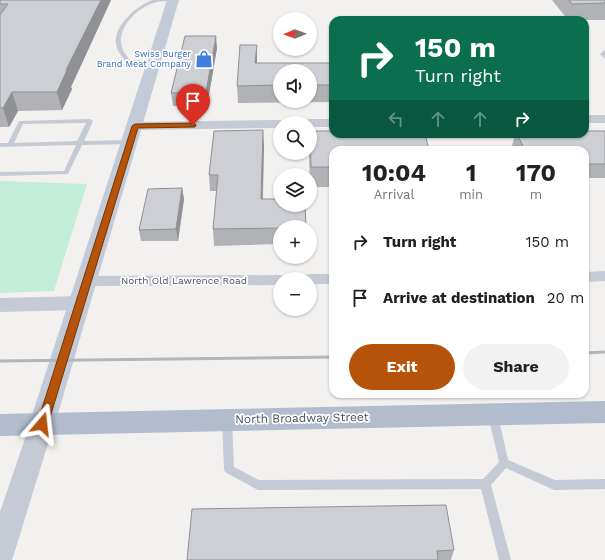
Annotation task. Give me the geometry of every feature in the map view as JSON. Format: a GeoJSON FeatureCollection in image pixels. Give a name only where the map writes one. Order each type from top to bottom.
{"type":"FeatureCollection","features":[{"type":"Feature","properties":{"kind":"main road"},"geometry":{"type":"LineString","coordinates":[[42,424],[133,134],[173,0]]}},
{"type":"Feature","properties":{"kind":"main road","name":"North Broadway Street"},"geometry":{"type":"LineString","coordinates":[[0,425],[605,412]]}},
{"type":"Feature","properties":{"kind":"street"},"geometry":{"type":"LineString","coordinates":[[589,119],[605,119]]}},
{"type":"Feature","properties":{"kind":"street"},"geometry":{"type":"LineString","coordinates":[[317,124],[329,123]]}},
{"type":"Feature","properties":{"kind":"street"},"geometry":{"type":"LineString","coordinates":[[133,134],[273,124]]}},
{"type":"Feature","properties":{"kind":"street"},"geometry":{"type":"LineString","coordinates":[[589,277],[605,276]]}},
{"type":"Feature","properties":{"kind":"street"},"geometry":{"type":"LineString","coordinates":[[317,279],[329,279]]}},
{"type":"Feature","properties":{"kind":"street","name":"North Old Lawrence Road"},"geometry":{"type":"LineString","coordinates":[[87,281],[273,280]]}},
{"type":"Feature","properties":{"kind":"street"},"geometry":{"type":"LineString","coordinates":[[0,305],[80,303]]}},
{"type":"Feature","properties":{"kind":"street"},"geometry":{"type":"LineString","coordinates":[[0,554],[42,424]]}},
{"type":"Feature","properties":{"kind":"lane"},"geometry":{"type":"LineString","coordinates":[[154,62],[129,62],[121,52],[118,40],[126,20],[142,6],[154,1],[173,0]]}},
{"type":"Feature","properties":{"kind":"lane"},"geometry":{"type":"LineString","coordinates":[[605,52],[603,54],[605,57]]}},
{"type":"Feature","properties":{"kind":"lane"},"geometry":{"type":"LineString","coordinates":[[0,174],[66,174],[90,122],[21,122],[10,145]]}},
{"type":"Feature","properties":{"kind":"lane"},"geometry":{"type":"LineString","coordinates":[[0,145],[80,143],[133,134]]}},
{"type":"Feature","properties":{"kind":"lane"},"geometry":{"type":"LineString","coordinates":[[493,414],[504,463]]}},
{"type":"Feature","properties":{"kind":"lane"},"geometry":{"type":"LineString","coordinates":[[227,420],[229,469],[258,485],[485,484],[504,463]]}},
{"type":"Feature","properties":{"kind":"lane"},"geometry":{"type":"LineString","coordinates":[[504,463],[554,485],[605,484]]}},
{"type":"Feature","properties":{"kind":"lane"},"geometry":{"type":"LineString","coordinates":[[485,484],[505,560]]}},
{"type":"Feature","properties":{"kind":"green space"},"geometry":{"type":"Polygon","coordinates":[[[0,181],[87,184],[54,291],[0,293],[0,181]]]}},
{"type":"Feature","properties":{"kind":"building"},"geometry":{"type":"Polygon","coordinates":[[[0,0],[101,0],[66,70],[57,92],[12,92],[3,108],[0,108],[0,15],[8,4],[0,4],[0,0]]]}},
{"type":"Feature","properties":{"kind":"building"},"geometry":{"type":"Polygon","coordinates":[[[569,0],[605,0],[605,3],[572,4],[569,0]]]}},
{"type":"Feature","properties":{"kind":"building"},"geometry":{"type":"Polygon","coordinates":[[[185,36],[216,36],[206,92],[171,93],[185,36]]]}},
{"type":"Feature","properties":{"kind":"building"},"geometry":{"type":"Polygon","coordinates":[[[240,45],[257,45],[255,63],[329,63],[329,85],[317,85],[317,64],[273,64],[273,85],[237,86],[240,45]]]}},
{"type":"Feature","properties":{"kind":"building"},"geometry":{"type":"Polygon","coordinates":[[[263,130],[261,199],[273,199],[273,212],[305,212],[306,220],[273,220],[273,228],[213,229],[218,175],[209,175],[214,131],[263,130]]]}},
{"type":"Feature","properties":{"kind":"building"},"geometry":{"type":"Polygon","coordinates":[[[317,131],[329,131],[329,138],[426,138],[428,146],[329,146],[329,167],[311,167],[311,160],[317,160],[317,131]]]}},
{"type":"Feature","properties":{"kind":"building"},"geometry":{"type":"Polygon","coordinates":[[[589,131],[605,131],[605,164],[589,164],[589,146],[523,146],[519,138],[589,138],[589,131]]]}},
{"type":"Feature","properties":{"kind":"building"},"geometry":{"type":"Polygon","coordinates":[[[182,188],[176,229],[139,230],[148,189],[182,188]]]}},
{"type":"Feature","properties":{"kind":"building"},"geometry":{"type":"Polygon","coordinates":[[[446,505],[454,550],[437,551],[438,560],[187,560],[192,509],[446,505]]]}},
{"type":"Feature","properties":{"kind":"railway"},"geometry":{"type":"LineString","coordinates":[[589,353],[605,352]]}},
{"type":"Feature","properties":{"kind":"railway"},"geometry":{"type":"LineString","coordinates":[[0,361],[329,357]]}},
{"type":"Feature","properties":{"kind":"place","name":"Swiss Burger Brand Meat Company"},"geometry":{"type":"Point","coordinates":[204,59]}},
{"type":"Feature","properties":{"kind":"route"},"geometry":{"type":"LineString","coordinates":[[42,424],[135,126],[193,125]]}}]}
